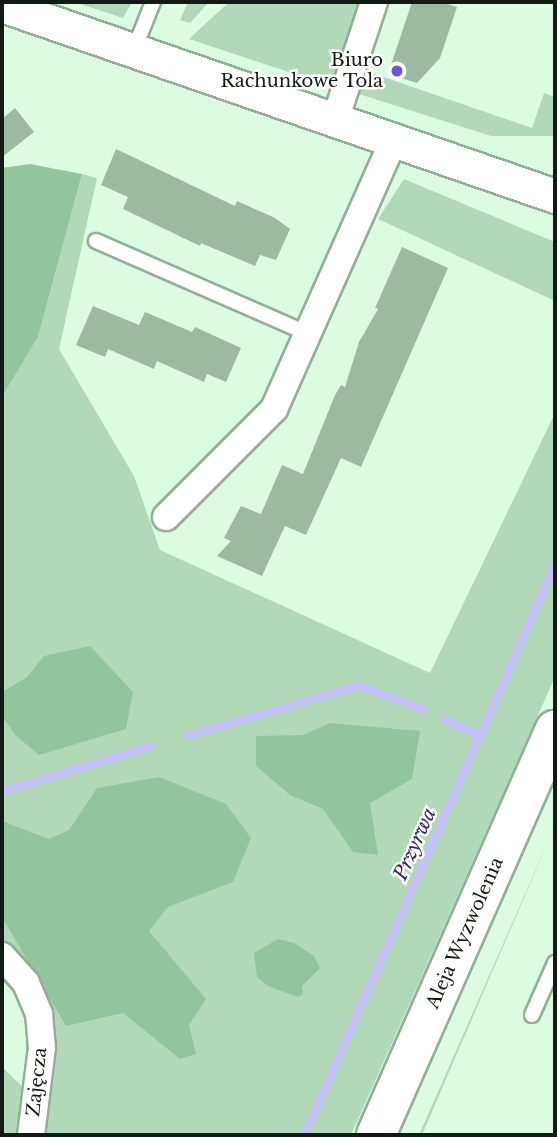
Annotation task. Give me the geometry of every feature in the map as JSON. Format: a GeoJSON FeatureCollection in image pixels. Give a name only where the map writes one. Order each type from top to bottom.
{"type":"FeatureCollection","features":[{"type":"Feature","properties":{"kind":"main road","name":"Aleja Wyzwolenia"},"geometry":{"type":"LineString","coordinates":[[376,1135],[555,730]]}},
{"type":"Feature","properties":{"kind":"main road","name":"Aleja Wyzwolenia"},"geometry":{"type":"LineString","coordinates":[[403,1135],[555,793]]}},
{"type":"Feature","properties":{"kind":"street"},"geometry":{"type":"LineString","coordinates":[[335,120],[374,2]]}},
{"type":"Feature","properties":{"kind":"street"},"geometry":{"type":"LineString","coordinates":[[2,5],[393,142],[555,195]]}},
{"type":"Feature","properties":{"kind":"street"},"geometry":{"type":"LineString","coordinates":[[166,517],[274,409],[311,335],[393,142]]}},
{"type":"Feature","properties":{"kind":"street","name":"Zajęcza"},"geometry":{"type":"LineString","coordinates":[[2,956],[26,982],[39,1014],[43,1048],[31,1135]]}},
{"type":"Feature","properties":{"kind":"lane"},"geometry":{"type":"LineString","coordinates":[[134,50],[153,2]]}},
{"type":"Feature","properties":{"kind":"lane"},"geometry":{"type":"LineString","coordinates":[[96,241],[311,335]]}},
{"type":"Feature","properties":{"kind":"lane"},"geometry":{"type":"LineString","coordinates":[[532,1015],[555,963]]}},
{"type":"Feature","properties":{"kind":"green space"},"geometry":{"type":"Polygon","coordinates":[[[74,2],[132,2],[123,18],[74,2]]]}},
{"type":"Feature","properties":{"kind":"green space"},"geometry":{"type":"Polygon","coordinates":[[[188,2],[209,2],[190,23],[180,20],[188,2]]]}},
{"type":"Feature","properties":{"kind":"green space"},"geometry":{"type":"Polygon","coordinates":[[[229,2],[364,2],[334,87],[189,39],[229,2]]]}},
{"type":"Feature","properties":{"kind":"green space"},"geometry":{"type":"Polygon","coordinates":[[[369,72],[532,128],[544,93],[555,97],[555,136],[491,136],[359,94],[362,75],[369,72]]]}},
{"type":"Feature","properties":{"kind":"green space"},"geometry":{"type":"Polygon","coordinates":[[[30,164],[82,174],[38,337],[2,397],[2,168],[30,164]]]}},
{"type":"Feature","properties":{"kind":"green space"},"geometry":{"type":"Polygon","coordinates":[[[82,174],[97,178],[59,349],[134,476],[160,550],[430,673],[555,413],[555,677],[351,1135],[42,1135],[52,1035],[2,945],[2,397],[38,337],[82,174]]]}},
{"type":"Feature","properties":{"kind":"green space"},"geometry":{"type":"Polygon","coordinates":[[[404,179],[555,242],[555,301],[378,219],[404,179]]]}},
{"type":"Feature","properties":{"kind":"green space"},"geometry":{"type":"Polygon","coordinates":[[[90,646],[133,692],[126,729],[39,755],[14,734],[2,715],[2,692],[27,677],[44,656],[90,646]]]}},
{"type":"Feature","properties":{"kind":"green space"},"geometry":{"type":"Polygon","coordinates":[[[330,723],[420,731],[412,779],[370,803],[378,855],[353,852],[323,809],[290,795],[256,766],[256,736],[303,735],[330,723]]]}},
{"type":"Feature","properties":{"kind":"green space"},"geometry":{"type":"Polygon","coordinates":[[[159,777],[226,804],[251,838],[233,882],[168,907],[149,931],[206,999],[189,1025],[196,1054],[180,1059],[123,1013],[66,1026],[2,917],[2,821],[49,839],[69,830],[97,788],[159,777]]]}},
{"type":"Feature","properties":{"kind":"green space"},"geometry":{"type":"Polygon","coordinates":[[[555,826],[422,1135],[419,1135],[555,826]]]}},
{"type":"Feature","properties":{"kind":"green space"},"geometry":{"type":"Polygon","coordinates":[[[278,939],[294,943],[314,956],[320,968],[302,986],[303,994],[298,997],[268,986],[257,977],[254,953],[278,939]]]}},
{"type":"Feature","properties":{"kind":"green space"},"geometry":{"type":"Polygon","coordinates":[[[2,1067],[29,1093],[19,1135],[2,1135],[2,1067]]]}},
{"type":"Feature","properties":{"kind":"building"},"geometry":{"type":"Polygon","coordinates":[[[412,2],[441,2],[457,7],[440,58],[417,83],[388,74],[412,2]]]}},
{"type":"Feature","properties":{"kind":"building"},"geometry":{"type":"Polygon","coordinates":[[[15,108],[34,132],[2,157],[2,119],[15,108]]]}},
{"type":"Feature","properties":{"kind":"building"},"geometry":{"type":"Polygon","coordinates":[[[116,149],[235,206],[237,201],[275,218],[290,229],[276,260],[260,255],[255,266],[201,243],[200,246],[123,209],[128,197],[101,185],[116,149]]]}},
{"type":"Feature","properties":{"kind":"building"},"geometry":{"type":"Polygon","coordinates":[[[402,247],[448,268],[361,467],[341,458],[306,535],[285,526],[262,576],[217,556],[231,541],[224,538],[241,506],[261,514],[282,465],[303,474],[335,395],[341,385],[345,387],[359,342],[378,309],[375,308],[402,247]]]}},
{"type":"Feature","properties":{"kind":"building"},"geometry":{"type":"Polygon","coordinates":[[[93,306],[139,325],[145,312],[192,332],[195,327],[241,348],[226,382],[207,374],[204,382],[157,361],[154,369],[108,349],[105,357],[76,345],[93,306]]]}},
{"type":"Feature","properties":{"kind":"waterway","name":"Przyrwa"},"geometry":{"type":"LineString","coordinates":[[304,1135],[555,564]]}},
{"type":"Feature","properties":{"kind":"waterway"},"geometry":{"type":"LineString","coordinates":[[188,735],[359,685],[424,709]]}},
{"type":"Feature","properties":{"kind":"waterway"},"geometry":{"type":"LineString","coordinates":[[445,719],[479,735]]}},
{"type":"Feature","properties":{"kind":"waterway"},"geometry":{"type":"LineString","coordinates":[[2,791],[150,746]]}},
{"type":"Feature","properties":{"kind":"place","name":"Biuro Rachunkowe Tola"},"geometry":{"type":"Point","coordinates":[397,71]}}]}
